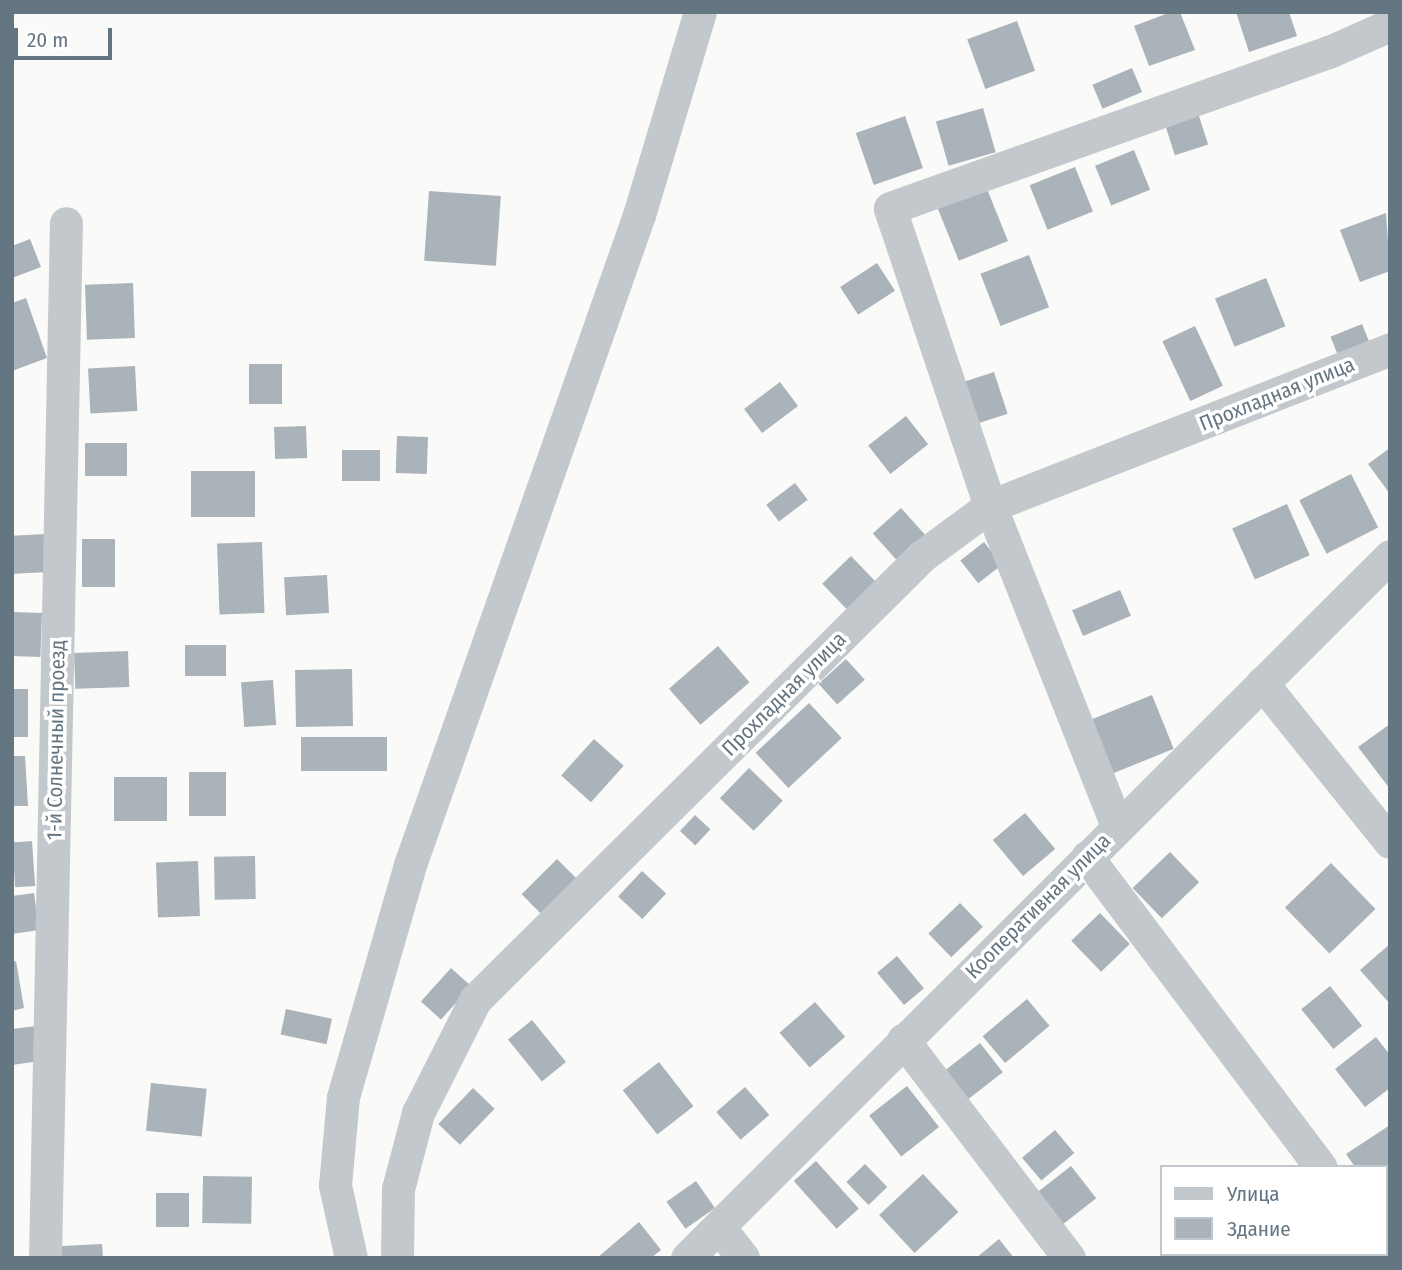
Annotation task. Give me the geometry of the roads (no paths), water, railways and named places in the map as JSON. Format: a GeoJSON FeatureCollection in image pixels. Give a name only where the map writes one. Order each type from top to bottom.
{"type":"FeatureCollection","features":[{"type":"Feature","properties":{"kind":"street"},"geometry":{"type":"LineString","coordinates":[[351,1258],[335,1185],[343,1097],[411,862],[639,215],[701,12]]}},
{"type":"Feature","properties":{"kind":"street"},"geometry":{"type":"LineString","coordinates":[[1117,826],[990,506],[890,208],[1329,52],[1390,25]]}},
{"type":"Feature","properties":{"kind":"street","name":"1-й Солнечный проезд"},"geometry":{"type":"LineString","coordinates":[[46,1258],[66,223]]}},
{"type":"Feature","properties":{"kind":"street","name":"Прохладная улица"},"geometry":{"type":"LineString","coordinates":[[397,1258],[398,1189],[418,1113],[475,1000],[922,556],[990,506],[1390,349]]}},
{"type":"Feature","properties":{"kind":"street","name":"Кооперативная улица"},"geometry":{"type":"LineString","coordinates":[[687,1258],[1390,556]]}},
{"type":"Feature","properties":{"kind":"street"},"geometry":{"type":"LineString","coordinates":[[1262,683],[1390,842]]}},
{"type":"Feature","properties":{"kind":"street"},"geometry":{"type":"LineString","coordinates":[[1087,857],[1319,1165]]}},
{"type":"Feature","properties":{"kind":"street"},"geometry":{"type":"LineString","coordinates":[[903,1040],[1069,1258]]}},
{"type":"Feature","properties":{"kind":"street"},"geometry":{"type":"LineString","coordinates":[[719,1227],[743,1258]]}}]}
